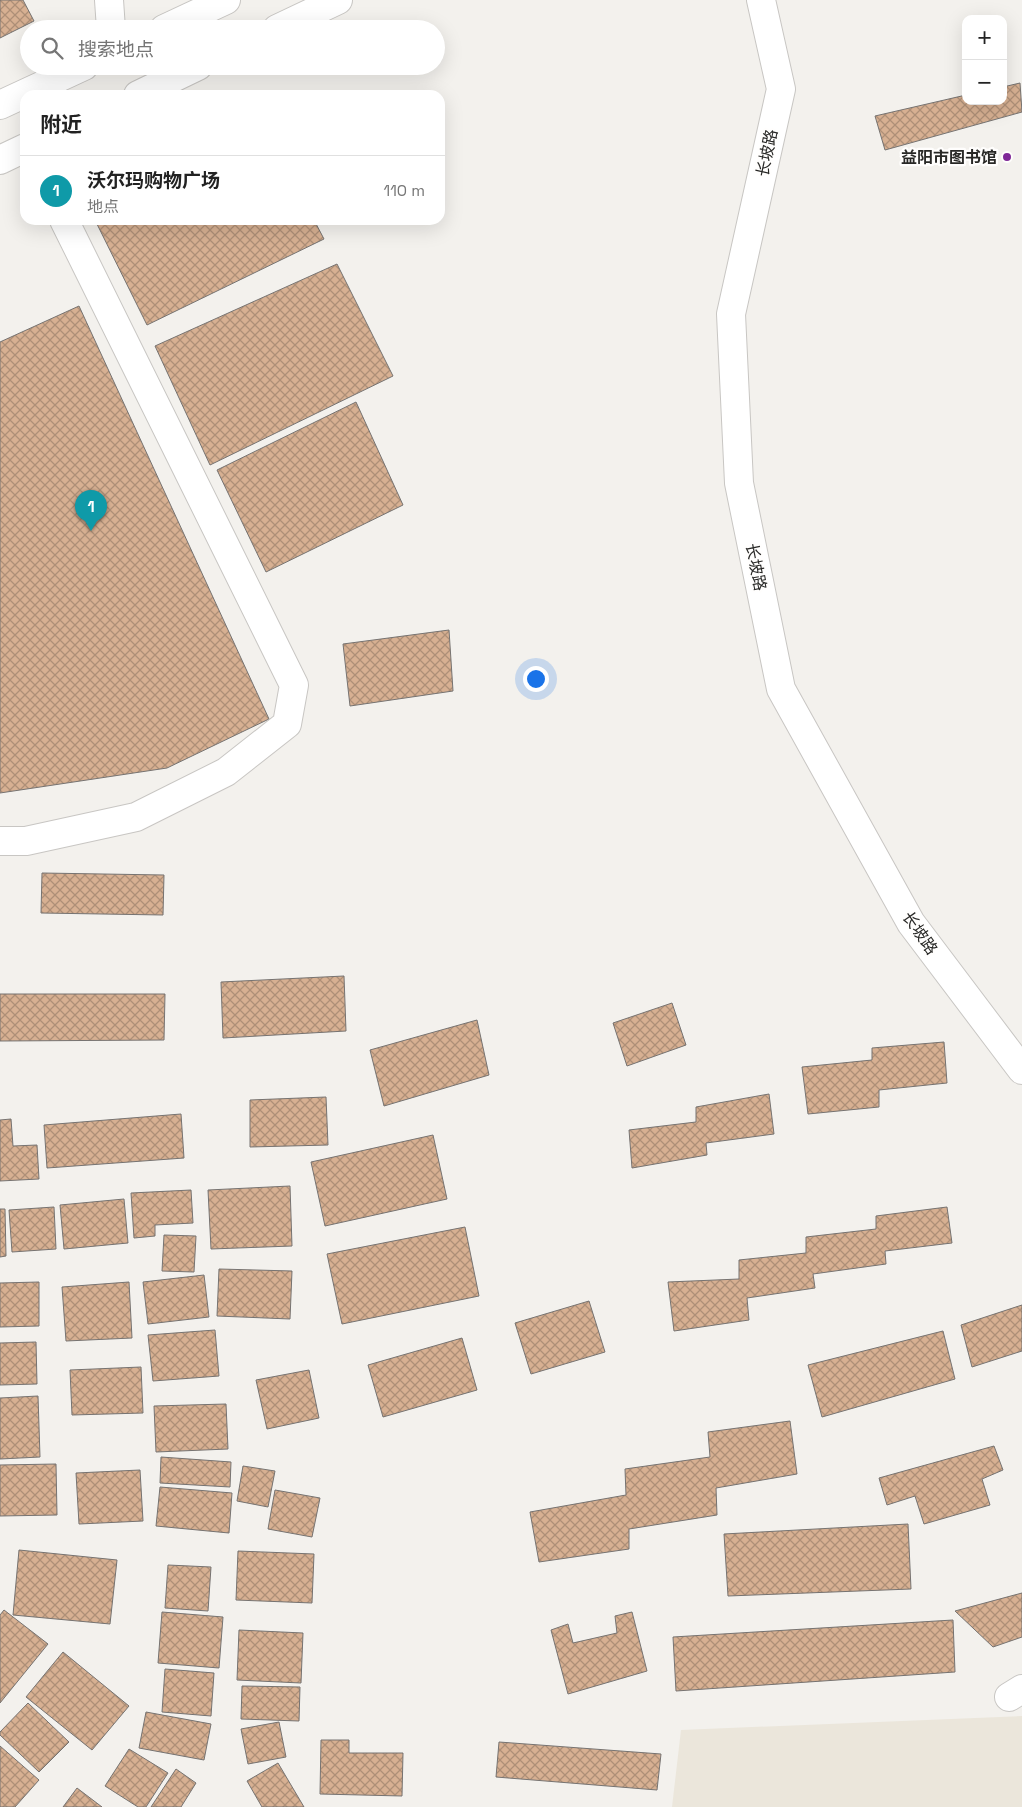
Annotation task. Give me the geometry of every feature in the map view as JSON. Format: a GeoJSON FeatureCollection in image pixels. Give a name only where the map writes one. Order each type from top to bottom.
{"type":"FeatureCollection","features":[{"type":"Feature","properties":{"kind":"street"},"geometry":{"type":"LineString","coordinates":[[109,0],[111,20]]}},
{"type":"Feature","properties":{"kind":"street"},"geometry":{"type":"LineString","coordinates":[[183,20],[226,0]]}},
{"type":"Feature","properties":{"kind":"street"},"geometry":{"type":"LineString","coordinates":[[296,20],[338,0]]}},
{"type":"Feature","properties":{"kind":"street","name":"长坡路"},"geometry":{"type":"LineString","coordinates":[[761,0],[781,89],[731,314],[739,483],[781,689],[911,923],[1022,1070]]}},
{"type":"Feature","properties":{"kind":"street"},"geometry":{"type":"LineString","coordinates":[[32,90],[65,75]]}},
{"type":"Feature","properties":{"kind":"street"},"geometry":{"type":"LineString","coordinates":[[148,90],[179,75]]}},
{"type":"Feature","properties":{"kind":"street"},"geometry":{"type":"LineString","coordinates":[[0,105],[20,96]]}},
{"type":"Feature","properties":{"kind":"street"},"geometry":{"type":"LineString","coordinates":[[0,160],[20,150]]}},
{"type":"Feature","properties":{"kind":"street"},"geometry":{"type":"LineString","coordinates":[[0,841],[26,841],[136,816],[226,772],[286,724],[294,685],[66,225]]}},
{"type":"Feature","properties":{"kind":"shaded area"},"geometry":{"type":"Polygon","coordinates":[[[1022,1716],[1022,1807],[672,1807],[681,1730],[1022,1716]]]}},
{"type":"Feature","properties":{"kind":"building"},"geometry":{"type":"Polygon","coordinates":[[[0,0],[23,0],[33,20],[20,20],[20,28],[0,38],[0,0]]]}},
{"type":"Feature","properties":{"kind":"building"},"geometry":{"type":"Polygon","coordinates":[[[1020,83],[1022,112],[885,150],[875,116],[962,96],[962,105],[1007,105],[1007,86],[1020,83]]]}},
{"type":"Feature","properties":{"kind":"building"},"geometry":{"type":"Polygon","coordinates":[[[97,225],[317,225],[324,239],[147,325],[97,225]]]}},
{"type":"Feature","properties":{"kind":"building"},"geometry":{"type":"Polygon","coordinates":[[[337,264],[393,376],[210,465],[155,346],[337,264]]]}},
{"type":"Feature","properties":{"kind":"building"},"geometry":{"type":"Polygon","coordinates":[[[79,306],[269,719],[167,768],[0,793],[0,342],[79,306]]]}},
{"type":"Feature","properties":{"kind":"building"},"geometry":{"type":"Polygon","coordinates":[[[356,402],[403,505],[266,572],[217,470],[356,402]]]}},
{"type":"Feature","properties":{"kind":"building"},"geometry":{"type":"Polygon","coordinates":[[[449,630],[453,691],[350,706],[343,644],[449,630]]]}},
{"type":"Feature","properties":{"kind":"building"},"geometry":{"type":"Polygon","coordinates":[[[42,873],[164,875],[163,915],[41,913],[42,873]]]}},
{"type":"Feature","properties":{"kind":"building"},"geometry":{"type":"Polygon","coordinates":[[[344,976],[346,1031],[223,1038],[221,982],[344,976]]]}},
{"type":"Feature","properties":{"kind":"building"},"geometry":{"type":"Polygon","coordinates":[[[0,994],[165,994],[164,1040],[0,1041],[0,994]]]}},
{"type":"Feature","properties":{"kind":"building"},"geometry":{"type":"Polygon","coordinates":[[[672,1003],[686,1045],[627,1066],[613,1023],[672,1003]]]}},
{"type":"Feature","properties":{"kind":"building"},"geometry":{"type":"Polygon","coordinates":[[[477,1020],[489,1075],[384,1106],[370,1050],[477,1020]]]}},
{"type":"Feature","properties":{"kind":"building"},"geometry":{"type":"Polygon","coordinates":[[[944,1042],[947,1083],[879,1090],[879,1107],[808,1114],[802,1067],[872,1060],[872,1048],[944,1042]]]}},
{"type":"Feature","properties":{"kind":"building"},"geometry":{"type":"Polygon","coordinates":[[[769,1094],[774,1134],[706,1143],[707,1155],[632,1168],[629,1130],[696,1122],[696,1107],[769,1094]]]}},
{"type":"Feature","properties":{"kind":"building"},"geometry":{"type":"Polygon","coordinates":[[[326,1097],[328,1145],[250,1147],[250,1100],[326,1097]]]}},
{"type":"Feature","properties":{"kind":"building"},"geometry":{"type":"Polygon","coordinates":[[[181,1114],[184,1158],[47,1168],[44,1125],[181,1114]]]}},
{"type":"Feature","properties":{"kind":"building"},"geometry":{"type":"Polygon","coordinates":[[[11,1119],[13,1146],[37,1145],[39,1179],[0,1181],[0,1120],[11,1119]]]}},
{"type":"Feature","properties":{"kind":"building"},"geometry":{"type":"Polygon","coordinates":[[[433,1135],[447,1199],[325,1226],[311,1162],[433,1135]]]}},
{"type":"Feature","properties":{"kind":"building"},"geometry":{"type":"Polygon","coordinates":[[[290,1186],[292,1246],[211,1249],[208,1190],[290,1186]]]}},
{"type":"Feature","properties":{"kind":"building"},"geometry":{"type":"Polygon","coordinates":[[[191,1190],[193,1223],[155,1225],[155,1236],[134,1238],[131,1193],[191,1190]]]}},
{"type":"Feature","properties":{"kind":"building"},"geometry":{"type":"Polygon","coordinates":[[[124,1199],[128,1243],[64,1249],[60,1205],[124,1199]]]}},
{"type":"Feature","properties":{"kind":"building"},"geometry":{"type":"Polygon","coordinates":[[[54,1207],[56,1249],[12,1252],[9,1210],[54,1207]]]}},
{"type":"Feature","properties":{"kind":"building"},"geometry":{"type":"Polygon","coordinates":[[[947,1207],[952,1243],[885,1251],[886,1264],[813,1274],[815,1288],[747,1298],[749,1320],[674,1331],[668,1282],[739,1279],[739,1260],[806,1253],[806,1237],[876,1229],[876,1216],[947,1207]]]}},
{"type":"Feature","properties":{"kind":"building"},"geometry":{"type":"Polygon","coordinates":[[[0,1209],[5,1209],[6,1256],[0,1257],[0,1209]]]}},
{"type":"Feature","properties":{"kind":"building"},"geometry":{"type":"Polygon","coordinates":[[[465,1227],[479,1296],[342,1324],[327,1254],[465,1227]]]}},
{"type":"Feature","properties":{"kind":"building"},"geometry":{"type":"Polygon","coordinates":[[[164,1235],[196,1236],[194,1272],[162,1271],[164,1235]]]}},
{"type":"Feature","properties":{"kind":"building"},"geometry":{"type":"Polygon","coordinates":[[[219,1269],[292,1271],[290,1319],[217,1316],[219,1269]]]}},
{"type":"Feature","properties":{"kind":"building"},"geometry":{"type":"Polygon","coordinates":[[[204,1275],[209,1317],[148,1324],[143,1282],[204,1275]]]}},
{"type":"Feature","properties":{"kind":"building"},"geometry":{"type":"Polygon","coordinates":[[[39,1282],[39,1326],[0,1327],[0,1283],[39,1282]]]}},
{"type":"Feature","properties":{"kind":"building"},"geometry":{"type":"Polygon","coordinates":[[[129,1282],[132,1338],[66,1341],[62,1287],[129,1282]]]}},
{"type":"Feature","properties":{"kind":"building"},"geometry":{"type":"Polygon","coordinates":[[[589,1301],[605,1352],[531,1374],[515,1323],[589,1301]]]}},
{"type":"Feature","properties":{"kind":"building"},"geometry":{"type":"Polygon","coordinates":[[[1022,1305],[1022,1351],[972,1367],[961,1325],[1022,1305]]]}},
{"type":"Feature","properties":{"kind":"building"},"geometry":{"type":"Polygon","coordinates":[[[215,1330],[219,1376],[153,1381],[148,1335],[215,1330]]]}},
{"type":"Feature","properties":{"kind":"building"},"geometry":{"type":"Polygon","coordinates":[[[943,1331],[955,1379],[822,1417],[808,1365],[943,1331]]]}},
{"type":"Feature","properties":{"kind":"building"},"geometry":{"type":"Polygon","coordinates":[[[462,1338],[477,1390],[383,1417],[368,1365],[462,1338]]]}},
{"type":"Feature","properties":{"kind":"building"},"geometry":{"type":"Polygon","coordinates":[[[36,1342],[37,1384],[0,1385],[0,1343],[36,1342]]]}},
{"type":"Feature","properties":{"kind":"building"},"geometry":{"type":"Polygon","coordinates":[[[141,1367],[143,1413],[72,1415],[70,1370],[141,1367]]]}},
{"type":"Feature","properties":{"kind":"building"},"geometry":{"type":"Polygon","coordinates":[[[309,1370],[319,1418],[267,1429],[256,1380],[309,1370]]]}},
{"type":"Feature","properties":{"kind":"building"},"geometry":{"type":"Polygon","coordinates":[[[38,1396],[40,1457],[0,1459],[0,1398],[38,1396]]]}},
{"type":"Feature","properties":{"kind":"building"},"geometry":{"type":"Polygon","coordinates":[[[226,1404],[228,1449],[156,1452],[154,1406],[226,1404]]]}},
{"type":"Feature","properties":{"kind":"building"},"geometry":{"type":"Polygon","coordinates":[[[790,1421],[797,1474],[716,1488],[717,1515],[629,1529],[629,1549],[539,1562],[530,1512],[626,1495],[625,1469],[710,1457],[708,1432],[790,1421]]]}},
{"type":"Feature","properties":{"kind":"building"},"geometry":{"type":"Polygon","coordinates":[[[994,1446],[1003,1470],[982,1479],[990,1505],[924,1524],[915,1496],[887,1505],[879,1478],[994,1446]]]}},
{"type":"Feature","properties":{"kind":"building"},"geometry":{"type":"Polygon","coordinates":[[[161,1457],[231,1462],[230,1487],[160,1483],[161,1457]]]}},
{"type":"Feature","properties":{"kind":"building"},"geometry":{"type":"Polygon","coordinates":[[[56,1464],[57,1515],[0,1516],[0,1465],[56,1464]]]}},
{"type":"Feature","properties":{"kind":"building"},"geometry":{"type":"Polygon","coordinates":[[[243,1466],[275,1471],[268,1507],[237,1501],[243,1466]]]}},
{"type":"Feature","properties":{"kind":"building"},"geometry":{"type":"Polygon","coordinates":[[[140,1470],[143,1521],[79,1524],[76,1473],[140,1470]]]}},
{"type":"Feature","properties":{"kind":"building"},"geometry":{"type":"Polygon","coordinates":[[[160,1487],[232,1493],[229,1533],[156,1526],[160,1487]]]}},
{"type":"Feature","properties":{"kind":"building"},"geometry":{"type":"Polygon","coordinates":[[[275,1490],[320,1498],[312,1537],[268,1529],[275,1490]]]}},
{"type":"Feature","properties":{"kind":"building"},"geometry":{"type":"Polygon","coordinates":[[[908,1524],[911,1589],[728,1596],[724,1534],[908,1524]]]}},
{"type":"Feature","properties":{"kind":"building"},"geometry":{"type":"Polygon","coordinates":[[[19,1550],[117,1560],[110,1624],[13,1615],[19,1550]]]}},
{"type":"Feature","properties":{"kind":"building"},"geometry":{"type":"Polygon","coordinates":[[[238,1551],[314,1554],[312,1603],[236,1600],[238,1551]]]}},
{"type":"Feature","properties":{"kind":"building"},"geometry":{"type":"Polygon","coordinates":[[[168,1565],[211,1567],[208,1611],[165,1608],[168,1565]]]}},
{"type":"Feature","properties":{"kind":"building"},"geometry":{"type":"Polygon","coordinates":[[[1022,1593],[1022,1637],[993,1647],[955,1611],[1022,1593]]]}},
{"type":"Feature","properties":{"kind":"building"},"geometry":{"type":"Polygon","coordinates":[[[4,1610],[48,1644],[0,1703],[0,1615],[4,1610]]]}},
{"type":"Feature","properties":{"kind":"building"},"geometry":{"type":"Polygon","coordinates":[[[162,1612],[223,1617],[219,1668],[158,1663],[162,1612]]]}},
{"type":"Feature","properties":{"kind":"building"},"geometry":{"type":"Polygon","coordinates":[[[632,1612],[647,1671],[568,1694],[551,1630],[568,1624],[573,1643],[617,1633],[615,1616],[632,1612]]]}},
{"type":"Feature","properties":{"kind":"building"},"geometry":{"type":"Polygon","coordinates":[[[953,1620],[955,1672],[676,1691],[673,1637],[953,1620]]]}},
{"type":"Feature","properties":{"kind":"building"},"geometry":{"type":"Polygon","coordinates":[[[239,1630],[303,1633],[301,1683],[237,1680],[239,1630]]]}},
{"type":"Feature","properties":{"kind":"building"},"geometry":{"type":"Polygon","coordinates":[[[63,1652],[129,1706],[92,1750],[26,1697],[63,1652]]]}},
{"type":"Feature","properties":{"kind":"building"},"geometry":{"type":"Polygon","coordinates":[[[165,1669],[214,1673],[211,1716],[162,1712],[165,1669]]]}},
{"type":"Feature","properties":{"kind":"building"},"geometry":{"type":"Polygon","coordinates":[[[242,1686],[300,1687],[299,1721],[241,1719],[242,1686]]]}},
{"type":"Feature","properties":{"kind":"building"},"geometry":{"type":"Polygon","coordinates":[[[28,1703],[69,1742],[39,1772],[0,1735],[0,1732],[28,1703]]]}},
{"type":"Feature","properties":{"kind":"building"},"geometry":{"type":"Polygon","coordinates":[[[146,1712],[211,1724],[204,1760],[139,1748],[146,1712]]]}},
{"type":"Feature","properties":{"kind":"building"},"geometry":{"type":"Polygon","coordinates":[[[279,1722],[286,1757],[248,1764],[241,1729],[279,1722]]]}},
{"type":"Feature","properties":{"kind":"building"},"geometry":{"type":"Polygon","coordinates":[[[321,1740],[349,1740],[349,1753],[403,1753],[402,1796],[320,1794],[321,1740]]]}},
{"type":"Feature","properties":{"kind":"building"},"geometry":{"type":"Polygon","coordinates":[[[499,1742],[661,1754],[657,1790],[496,1777],[499,1742]]]}},
{"type":"Feature","properties":{"kind":"building"},"geometry":{"type":"Polygon","coordinates":[[[0,1746],[39,1780],[15,1807],[0,1807],[0,1746]]]}},
{"type":"Feature","properties":{"kind":"building"},"geometry":{"type":"Polygon","coordinates":[[[129,1749],[168,1773],[146,1807],[138,1807],[105,1786],[129,1749]]]}},
{"type":"Feature","properties":{"kind":"building"},"geometry":{"type":"Polygon","coordinates":[[[278,1763],[304,1807],[262,1807],[247,1781],[278,1763]]]}},
{"type":"Feature","properties":{"kind":"building"},"geometry":{"type":"Polygon","coordinates":[[[176,1769],[196,1783],[181,1807],[151,1807],[176,1769]]]}},
{"type":"Feature","properties":{"kind":"building"},"geometry":{"type":"Polygon","coordinates":[[[77,1788],[102,1807],[63,1807],[77,1788]]]}},
{"type":"Feature","properties":{"kind":"place","name":"益阳市图书馆"},"geometry":{"type":"Point","coordinates":[1007,157]}},
{"type":"Feature","properties":{"kind":"place","name":"沃尔玛购物广场"},"geometry":{"type":"Point","coordinates":[91,531]}}]}
